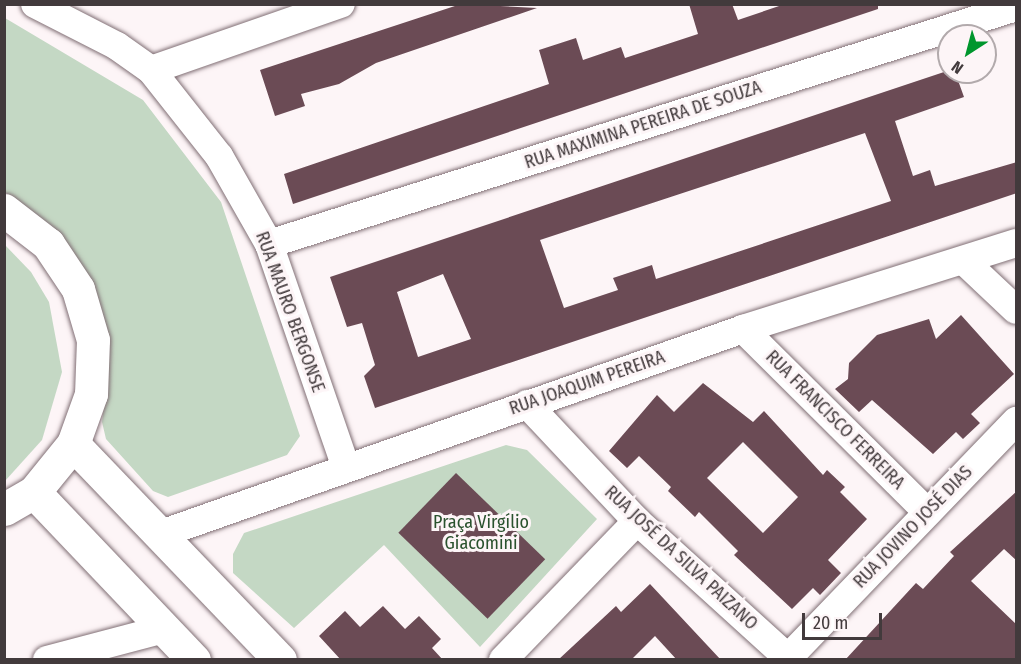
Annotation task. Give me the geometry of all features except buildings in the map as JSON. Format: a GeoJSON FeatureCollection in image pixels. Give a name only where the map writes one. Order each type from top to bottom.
{"type":"FeatureCollection","features":[{"type":"Feature","properties":{"kind":"street","name":"RUA MAURO BERGONSE"},"geometry":{"type":"LineString","coordinates":[[35,4],[117,45],[151,70],[219,156],[269,244],[346,467]]}},
{"type":"Feature","properties":{"kind":"street"},"geometry":{"type":"LineString","coordinates":[[151,70],[341,4]]}},
{"type":"Feature","properties":{"kind":"street","name":"RUA MAXIMINA PEREIRA DE SOUZA"},"geometry":{"type":"LineString","coordinates":[[269,244],[1011,10]]}},
{"type":"Feature","properties":{"kind":"street"},"geometry":{"type":"LineString","coordinates":[[4,210],[48,244],[81,299],[93,340],[91,394],[73,444],[34,492],[4,509]]}},
{"type":"Feature","properties":{"kind":"street","name":"RUA JOAQUIM PEREIRA"},"geometry":{"type":"LineString","coordinates":[[161,534],[743,329],[1017,243]]}},
{"type":"Feature","properties":{"kind":"street"},"geometry":{"type":"LineString","coordinates":[[964,261],[1017,310]]}},
{"type":"Feature","properties":{"kind":"street","name":"RUA FRANCISCO FERREIRA"},"geometry":{"type":"LineString","coordinates":[[743,329],[927,512]]}},
{"type":"Feature","properties":{"kind":"street","name":"RUA JOSÉ DA SILVA PAIZANO"},"geometry":{"type":"LineString","coordinates":[[527,404],[637,521],[787,659]]}},
{"type":"Feature","properties":{"kind":"street","name":"RUA JOVINO JOSÉ DIAS"},"geometry":{"type":"LineString","coordinates":[[787,659],[1017,421]]}},
{"type":"Feature","properties":{"kind":"street"},"geometry":{"type":"LineString","coordinates":[[73,444],[280,660]]}},
{"type":"Feature","properties":{"kind":"street"},"geometry":{"type":"LineString","coordinates":[[34,492],[194,660]]}},
{"type":"Feature","properties":{"kind":"street"},"geometry":{"type":"LineString","coordinates":[[503,660],[637,521]]}},
{"type":"Feature","properties":{"kind":"street"},"geometry":{"type":"LineString","coordinates":[[46,660],[164,628]]}},
{"type":"Feature","properties":{"kind":"green space"},"geometry":{"type":"Polygon","coordinates":[[[5,18],[143,100],[221,202],[300,436],[287,455],[168,497],[153,491],[106,439],[102,422],[109,362],[100,310],[81,266],[49,224],[5,192],[5,18]]]}},
{"type":"Feature","properties":{"kind":"green space"},"geometry":{"type":"Polygon","coordinates":[[[5,245],[31,272],[49,302],[62,372],[42,440],[5,481],[5,245]]]}},
{"type":"Feature","properties":{"kind":"green space","name":"Praça Virgílio Giacomini"},"geometry":{"type":"Polygon","coordinates":[[[506,445],[527,450],[597,519],[480,647],[384,545],[294,628],[233,573],[233,554],[244,533],[506,445]]]}}]}
